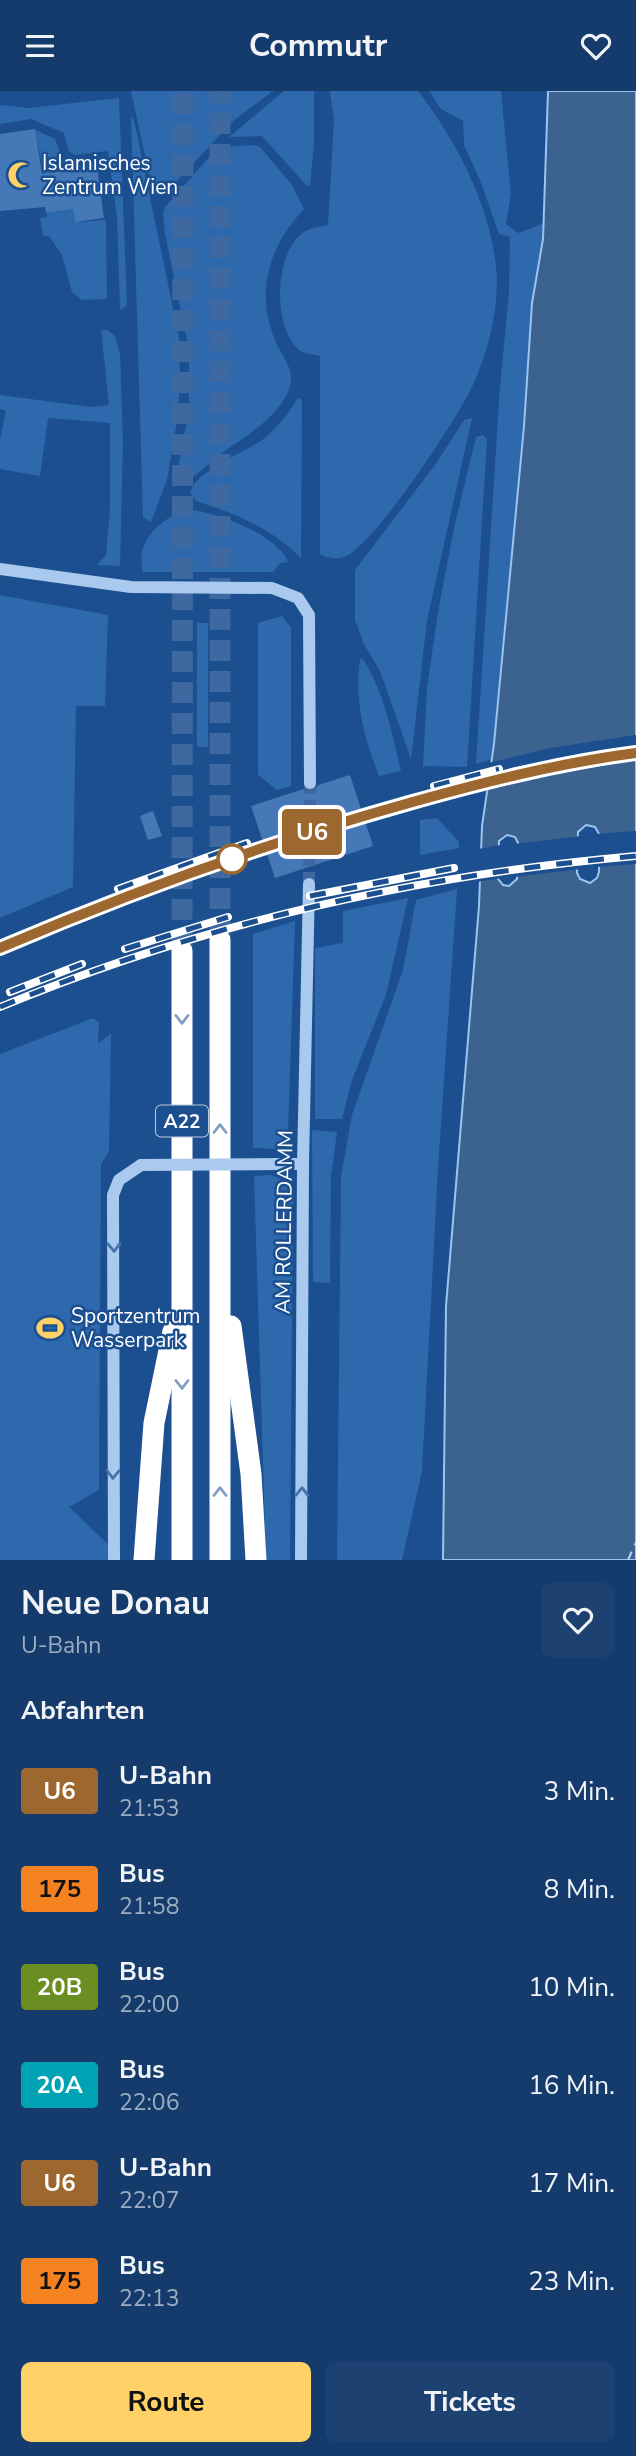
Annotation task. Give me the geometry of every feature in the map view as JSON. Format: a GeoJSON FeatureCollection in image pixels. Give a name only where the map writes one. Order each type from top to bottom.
{"type":"FeatureCollection","features":[{"type":"Feature","properties":{"kind":"highway","name":"A22"},"geometry":{"type":"LineString","coordinates":[[220,940],[220,1560]]}},
{"type":"Feature","properties":{"kind":"highway","name":"A22"},"geometry":{"type":"LineString","coordinates":[[182,951],[182,1560]]}},
{"type":"Feature","properties":{"kind":"highway"},"geometry":{"type":"LineString","coordinates":[[220,1246],[251,1474],[256,1560]]}},
{"type":"Feature","properties":{"kind":"highway"},"geometry":{"type":"LineString","coordinates":[[144,1560],[154,1423],[182,1291]]}},
{"type":"Feature","properties":{"kind":"street"},"geometry":{"type":"LineString","coordinates":[[0,569],[131,587],[272,588],[298,598],[309,615],[310,783]]}},
{"type":"Feature","properties":{"kind":"street","name":"AM ROLLERDAMM"},"geometry":{"type":"LineString","coordinates":[[301,1560],[303,1164],[309,884]]}},
{"type":"Feature","properties":{"kind":"street"},"geometry":{"type":"LineString","coordinates":[[114,1560],[113,1195],[119,1180],[141,1165],[303,1164]]}},
{"type":"Feature","properties":{"kind":"shaded area"},"geometry":{"type":"Polygon","coordinates":[[[131,91],[273,91],[232,122],[177,181],[169,185],[156,184],[149,174],[131,91]]]}},
{"type":"Feature","properties":{"kind":"shaded area"},"geometry":{"type":"Polygon","coordinates":[[[284,91],[314,91],[314,142],[310,186],[306,185],[262,136],[229,137],[284,91]]]}},
{"type":"Feature","properties":{"kind":"shaded area"},"geometry":{"type":"Polygon","coordinates":[[[330,91],[418,91],[461,157],[483,208],[495,260],[497,285],[493,324],[486,350],[463,403],[395,506],[359,547],[346,556],[336,558],[320,554],[320,356],[299,350],[291,339],[281,310],[280,293],[281,277],[290,248],[305,232],[328,225],[334,120],[330,91]]]}},
{"type":"Feature","properties":{"kind":"shaded area"},"geometry":{"type":"Polygon","coordinates":[[[429,91],[501,91],[511,194],[506,224],[518,233],[542,224],[531,316],[494,744],[492,759],[476,764],[500,386],[509,293],[510,237],[499,234],[464,145],[463,121],[441,109],[429,91]]]}},
{"type":"Feature","properties":{"kind":"shaded area"},"geometry":{"type":"Polygon","coordinates":[[[548,91],[636,91],[636,1560],[443,1560],[446,1306],[479,906],[482,826],[494,744],[524,426],[532,303],[543,239],[548,91]],[[586,825],[578,832],[577,873],[580,879],[590,883],[597,878],[599,872],[599,834],[595,827],[586,825]],[[507,835],[499,841],[498,879],[503,885],[509,886],[517,879],[518,843],[515,837],[507,835]]]}},
{"type":"Feature","properties":{"kind":"shaded area"},"geometry":{"type":"Polygon","coordinates":[[[119,98],[127,306],[120,310],[117,217],[108,151],[75,155],[69,152],[64,133],[31,119],[0,124],[0,105],[29,108],[119,98]]]}},
{"type":"Feature","properties":{"kind":"shaded area"},"geometry":{"type":"Polygon","coordinates":[[[131,116],[179,337],[178,415],[167,480],[151,522],[143,517],[131,116]]]}},
{"type":"Feature","properties":{"kind":"shaded area"},"geometry":{"type":"Polygon","coordinates":[[[35,130],[55,139],[62,158],[55,159],[58,182],[44,176],[35,130]]]}},
{"type":"Feature","properties":{"kind":"shaded area"},"geometry":{"type":"Polygon","coordinates":[[[223,147],[260,147],[292,185],[304,209],[282,238],[274,254],[266,287],[269,322],[291,374],[289,389],[284,400],[258,428],[182,482],[177,474],[189,409],[189,350],[163,213],[166,206],[213,153],[223,147]]]}},
{"type":"Feature","properties":{"kind":"shaded area"},"geometry":{"type":"Polygon","coordinates":[[[73,209],[75,222],[106,220],[107,299],[82,300],[72,292],[62,255],[49,236],[43,236],[40,218],[47,217],[47,213],[73,209]]]}},
{"type":"Feature","properties":{"kind":"shaded area"},"geometry":{"type":"Polygon","coordinates":[[[101,330],[107,330],[115,336],[120,353],[123,442],[120,566],[97,565],[106,555],[110,510],[110,423],[48,418],[40,476],[0,469],[0,440],[6,411],[0,409],[0,395],[91,407],[109,405],[101,330]]]}},
{"type":"Feature","properties":{"kind":"shaded area"},"geometry":{"type":"Polygon","coordinates":[[[298,398],[302,400],[301,558],[264,530],[239,517],[196,501],[190,492],[211,469],[267,436],[282,421],[298,398]]]}},
{"type":"Feature","properties":{"kind":"shaded area"},"geometry":{"type":"Polygon","coordinates":[[[472,418],[427,621],[411,759],[380,671],[364,644],[355,620],[355,570],[435,465],[464,420],[472,418]]]}},
{"type":"Feature","properties":{"kind":"shaded area"},"geometry":{"type":"Polygon","coordinates":[[[483,435],[487,439],[467,767],[423,766],[427,688],[438,612],[454,528],[476,437],[483,435]]]}},
{"type":"Feature","properties":{"kind":"shaded area"},"geometry":{"type":"Polygon","coordinates":[[[191,510],[217,516],[260,534],[282,552],[288,562],[280,563],[273,572],[142,572],[142,551],[151,534],[169,518],[191,510]]]}},
{"type":"Feature","properties":{"kind":"shaded area"},"geometry":{"type":"Polygon","coordinates":[[[0,595],[108,615],[105,706],[76,706],[73,887],[0,918],[0,595]]]}},
{"type":"Feature","properties":{"kind":"shaded area"},"geometry":{"type":"Polygon","coordinates":[[[282,616],[291,628],[291,786],[277,790],[258,775],[258,623],[282,616]]]}},
{"type":"Feature","properties":{"kind":"shaded area"},"geometry":{"type":"Polygon","coordinates":[[[197,623],[208,623],[208,747],[197,747],[197,623]]]}},
{"type":"Feature","properties":{"kind":"shaded area"},"geometry":{"type":"Polygon","coordinates":[[[360,659],[363,659],[382,699],[401,771],[379,776],[359,704],[360,659]]]}},
{"type":"Feature","properties":{"kind":"shaded area"},"geometry":{"type":"Polygon","coordinates":[[[437,818],[459,842],[459,848],[420,855],[420,820],[437,818]]]}},
{"type":"Feature","properties":{"kind":"shaded area"},"geometry":{"type":"Polygon","coordinates":[[[457,889],[438,1169],[422,1471],[402,1560],[337,1560],[341,1177],[352,1115],[403,970],[416,900],[457,889]]]}},
{"type":"Feature","properties":{"kind":"shaded area"},"geometry":{"type":"Polygon","coordinates":[[[408,898],[386,995],[352,1080],[342,1119],[315,1119],[315,948],[343,943],[343,911],[408,898]]]}},
{"type":"Feature","properties":{"kind":"shaded area"},"geometry":{"type":"Polygon","coordinates":[[[295,921],[288,1134],[278,1149],[253,1148],[253,934],[295,921]]]}},
{"type":"Feature","properties":{"kind":"shaded area","name":"Sportzentrum Wasserpark"},"geometry":{"type":"Polygon","coordinates":[[[93,1018],[99,1022],[98,1043],[111,1034],[109,1151],[101,1165],[99,1490],[69,1507],[114,1550],[114,1560],[0,1560],[0,1054],[93,1018]]]}},
{"type":"Feature","properties":{"kind":"shaded area"},"geometry":{"type":"Polygon","coordinates":[[[312,1130],[337,1132],[331,1176],[330,1283],[313,1282],[312,1130]]]}},
{"type":"Feature","properties":{"kind":"shaded area"},"geometry":{"type":"Polygon","coordinates":[[[271,1175],[283,1180],[293,1200],[290,1560],[266,1560],[254,1176],[271,1175]]]}},
{"type":"Feature","properties":{"kind":"pier"},"geometry":{"type":"Polygon","coordinates":[[[636,735],[636,761],[556,774],[484,791],[488,763],[550,748],[636,735]]]}},
{"type":"Feature","properties":{"kind":"pier"},"geometry":{"type":"Polygon","coordinates":[[[636,831],[636,864],[596,867],[596,834],[636,831]]]}},
{"type":"Feature","properties":{"kind":"pier"},"geometry":{"type":"Polygon","coordinates":[[[581,836],[581,869],[514,877],[514,844],[581,836]]]}},
{"type":"Feature","properties":{"kind":"pier"},"geometry":{"type":"Polygon","coordinates":[[[501,845],[502,878],[476,882],[478,849],[501,845]]]}},
{"type":"Feature","properties":{"kind":"building","name":"Islamisches Zentrum Wien"},"geometry":{"type":"Polygon","coordinates":[[[35,129],[42,174],[97,166],[104,218],[75,222],[73,209],[46,213],[45,207],[0,211],[0,134],[35,129]]]}},
{"type":"Feature","properties":{"kind":"building"},"geometry":{"type":"Polygon","coordinates":[[[350,775],[373,846],[275,878],[251,806],[304,789],[314,791],[318,785],[350,775]]]}},
{"type":"Feature","properties":{"kind":"building"},"geometry":{"type":"Polygon","coordinates":[[[153,811],[162,836],[148,840],[140,816],[153,811]]]}},
{"type":"Feature","properties":{"kind":"ferry route"},"geometry":{"type":"LineString","coordinates":[[628,1560],[636,1542]]}},
{"type":"Feature","properties":{"kind":"tunnel"},"geometry":{"type":"LineString","coordinates":[[182,951],[183,91]]}},
{"type":"Feature","properties":{"kind":"tunnel"},"geometry":{"type":"LineString","coordinates":[[220,91],[220,940]]}},
{"type":"Feature","properties":{"kind":"tunnel"},"geometry":{"type":"LineString","coordinates":[[309,884],[310,783]]}},
{"type":"Feature","properties":{"kind":"railway"},"geometry":{"type":"LineString","coordinates":[[0,948],[204,868],[361,817],[524,774],[636,753]]}},
{"type":"Feature","properties":{"kind":"railway"},"geometry":{"type":"LineString","coordinates":[[434,786],[499,769]]}},
{"type":"Feature","properties":{"kind":"railway"},"geometry":{"type":"LineString","coordinates":[[118,889],[247,843]]}},
{"type":"Feature","properties":{"kind":"railway"},"geometry":{"type":"LineString","coordinates":[[0,1007],[154,951],[312,907],[473,876],[636,856]]}},
{"type":"Feature","properties":{"kind":"railway"},"geometry":{"type":"LineString","coordinates":[[310,896],[454,868]]}},
{"type":"Feature","properties":{"kind":"railway"},"geometry":{"type":"LineString","coordinates":[[125,949],[228,917]]}},
{"type":"Feature","properties":{"kind":"railway"},"geometry":{"type":"LineString","coordinates":[[10,992],[82,964]]}},
{"type":"Feature","properties":{"kind":"metro line","name":"U6"},"geometry":{"type":"LineString","coordinates":[[0,948],[134,894],[321,829],[493,781],[569,763],[636,753]]}},
{"type":"Feature","properties":{"kind":"place","name":"Islamisches Zentrum Wien"},"geometry":{"type":"Point","coordinates":[21,175]}},
{"type":"Feature","properties":{"kind":"place","name":"Sportzentrum Wasserpark"},"geometry":{"type":"Point","coordinates":[50,1328]}}]}
